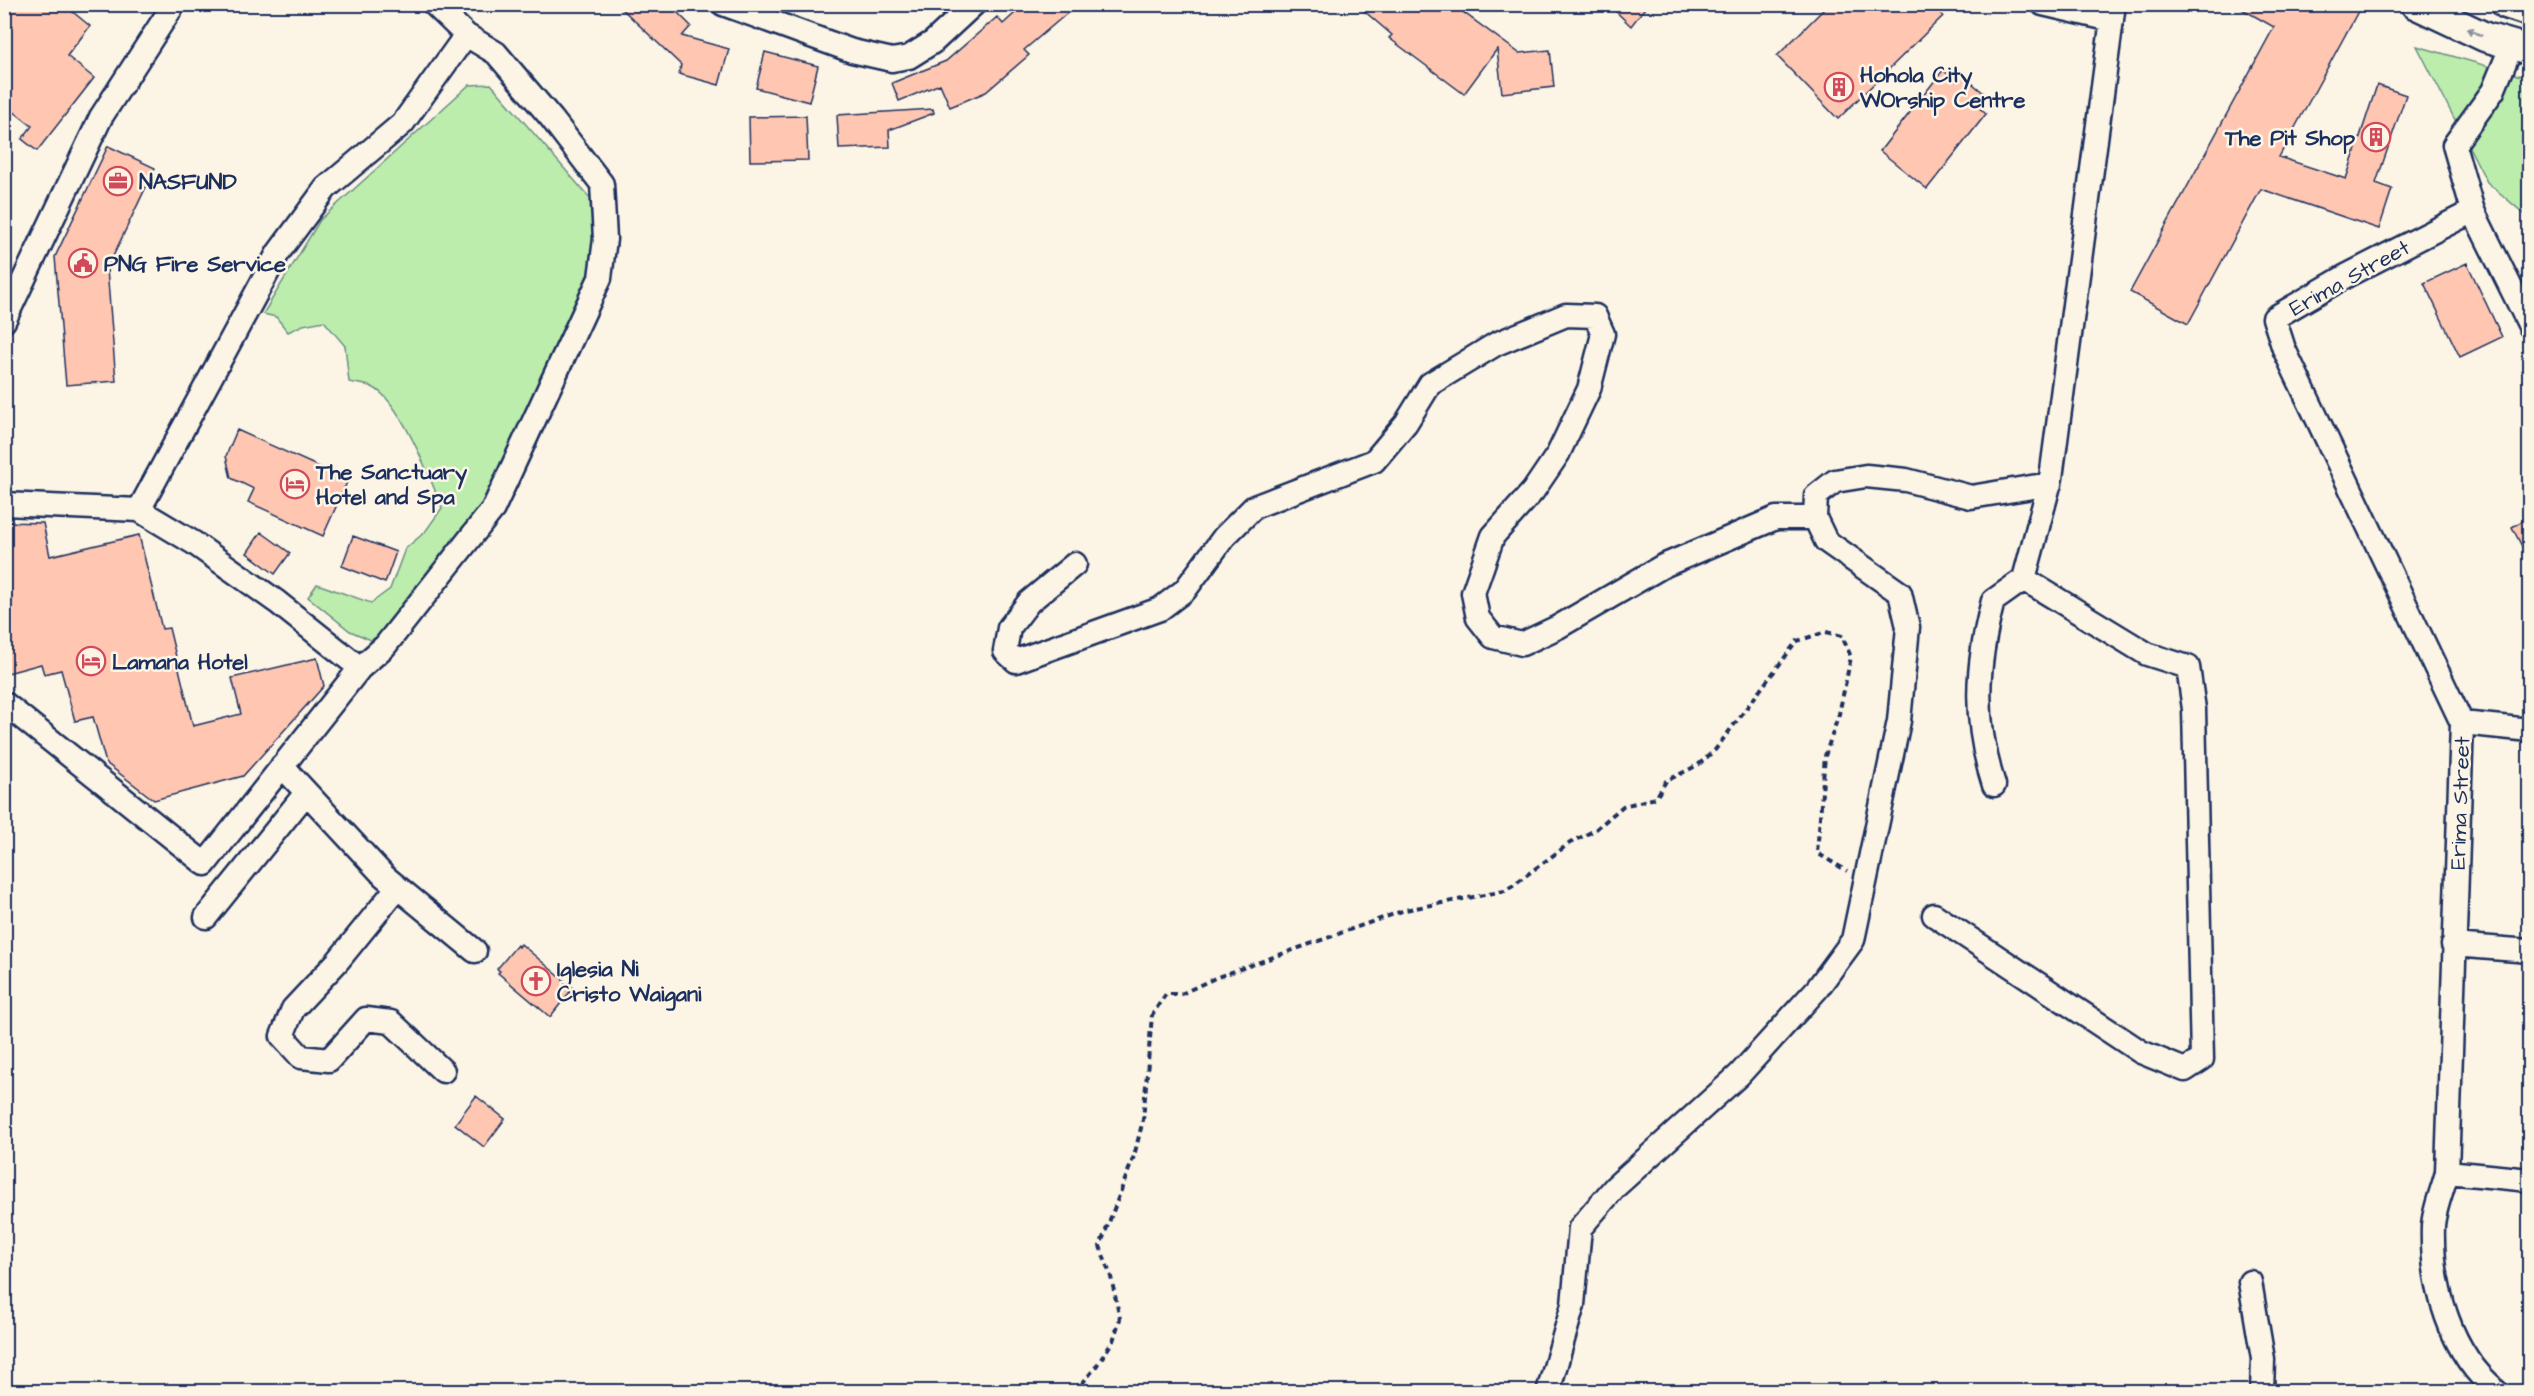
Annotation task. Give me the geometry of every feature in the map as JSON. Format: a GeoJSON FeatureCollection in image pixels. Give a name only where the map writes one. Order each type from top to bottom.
{"type":"FeatureCollection","features":[{"type":"Feature","properties":{"kind":"main road"},"geometry":{"type":"LineString","coordinates":[[2415,4],[2485,37],[2521,47]]}},
{"type":"Feature","properties":{"kind":"main road"},"geometry":{"type":"LineString","coordinates":[[2506,4],[2529,12]]}},
{"type":"Feature","properties":{"kind":"street"},"geometry":{"type":"LineString","coordinates":[[4,321],[101,117],[174,4]]}},
{"type":"Feature","properties":{"kind":"street"},"geometry":{"type":"LineString","coordinates":[[4,703],[205,864],[360,668],[385,646],[494,509],[600,278],[605,239],[602,184],[496,52],[466,35],[434,4]]}},
{"type":"Feature","properties":{"kind":"street"},"geometry":{"type":"LineString","coordinates":[[723,4],[852,51],[892,60],[909,57],[933,42],[974,4]]}},
{"type":"Feature","properties":{"kind":"street"},"geometry":{"type":"LineString","coordinates":[[1994,785],[1984,757],[1977,709],[1982,642],[1993,601],[2024,579],[2050,484],[2113,12],[2043,4]]}},
{"type":"Feature","properties":{"kind":"street"},"geometry":{"type":"LineString","coordinates":[[139,510],[278,253],[327,188],[403,123],[466,35]]}},
{"type":"Feature","properties":{"kind":"street"},"geometry":{"type":"LineString","coordinates":[[2521,47],[2454,145],[2473,212],[2529,326]]}},
{"type":"Feature","properties":{"kind":"street","name":"Erima Street"},"geometry":{"type":"LineString","coordinates":[[2473,212],[2346,276],[2274,318],[2284,349],[2462,723],[2447,1172],[2433,1225],[2436,1286],[2466,1358],[2485,1381],[2498,1392]]}},
{"type":"Feature","properties":{"kind":"street"},"geometry":{"type":"LineString","coordinates":[[1075,564],[1029,602],[1009,628],[1005,651],[1016,661],[1160,609],[1185,590],[1224,537],[1254,507],[1374,460],[1406,423],[1430,384],[1496,344],[1566,315],[1595,316],[1602,334],[1589,389],[1558,454],[1533,491],[1493,536],[1473,593],[1478,618],[1493,637],[1521,644],[1558,627],[1663,566],[1776,518],[1815,518]]}},
{"type":"Feature","properties":{"kind":"street"},"geometry":{"type":"LineString","coordinates":[[1548,1392],[1573,1305],[1580,1228],[1615,1187],[1739,1075],[1817,989],[1853,940],[1899,721],[1908,627],[1900,593],[1826,541],[1815,518],[1816,496],[1835,481],[1866,476],[1906,480],[1971,497],[2050,484]]}},
{"type":"Feature","properties":{"kind":"street"},"geometry":{"type":"LineString","coordinates":[[4,504],[139,510],[194,543],[277,602],[360,668]]}},
{"type":"Feature","properties":{"kind":"street"},"geometry":{"type":"LineString","coordinates":[[1934,915],[2141,1052],[2185,1070],[2202,1059],[2193,709],[2188,667],[2147,654],[2024,579]]}},
{"type":"Feature","properties":{"kind":"street"},"geometry":{"type":"LineString","coordinates":[[2462,723],[2529,730]]}},
{"type":"Feature","properties":{"kind":"street"},"geometry":{"type":"LineString","coordinates":[[282,766],[398,888],[475,951]]}},
{"type":"Feature","properties":{"kind":"street"},"geometry":{"type":"LineString","coordinates":[[206,917],[306,793]]}},
{"type":"Feature","properties":{"kind":"street"},"geometry":{"type":"LineString","coordinates":[[398,888],[337,962],[293,1009],[282,1036],[302,1057],[329,1060],[366,1019],[392,1022],[443,1071]]}},
{"type":"Feature","properties":{"kind":"street"},"geometry":{"type":"LineString","coordinates":[[2453,945],[2529,951]]}},
{"type":"Feature","properties":{"kind":"street"},"geometry":{"type":"LineString","coordinates":[[2447,1172],[2529,1180]]}},
{"type":"Feature","properties":{"kind":"street"},"geometry":{"type":"LineString","coordinates":[[2250,1282],[2263,1359],[2262,1392]]}},
{"type":"Feature","properties":{"kind":"path"},"geometry":{"type":"LineString","coordinates":[[1075,1392],[1113,1341],[1120,1319],[1111,1276],[1100,1246],[1134,1156],[1143,1120],[1152,1015],[1166,994],[1181,994],[1215,978],[1405,909],[1505,891],[1570,843],[1595,831],[1623,806],[1656,798],[1666,781],[1698,765],[1728,734],[1797,641],[1826,632],[1842,636],[1851,657],[1839,714],[1825,756],[1817,853],[1845,868],[1861,898]]}},
{"type":"Feature","properties":{"kind":"green space"},"geometry":{"type":"Polygon","coordinates":[[[2417,46],[2529,78],[2529,218],[2487,182],[2417,46]]]}},
{"type":"Feature","properties":{"kind":"green space"},"geometry":{"type":"Polygon","coordinates":[[[491,84],[602,212],[598,273],[490,508],[390,631],[371,640],[350,631],[308,597],[317,584],[371,603],[390,589],[405,549],[425,532],[442,508],[404,423],[383,394],[372,387],[349,382],[345,346],[324,321],[303,325],[288,332],[276,317],[263,314],[320,220],[469,85],[491,84]]]}},
{"type":"Feature","properties":{"kind":"building"},"geometry":{"type":"Polygon","coordinates":[[[4,4],[63,4],[90,26],[67,56],[94,78],[37,151],[22,139],[32,126],[4,104],[4,4]]]}},
{"type":"Feature","properties":{"kind":"building"},"geometry":{"type":"Polygon","coordinates":[[[617,4],[669,4],[691,26],[682,36],[729,49],[719,85],[679,74],[681,65],[617,4]]]}},
{"type":"Feature","properties":{"kind":"building"},"geometry":{"type":"Polygon","coordinates":[[[1025,4],[1078,4],[1024,50],[1029,55],[986,92],[950,107],[940,84],[899,101],[892,83],[946,61],[997,17],[1003,24],[1025,4]]]}},
{"type":"Feature","properties":{"kind":"building"},"geometry":{"type":"Polygon","coordinates":[[[1356,4],[1469,4],[1463,12],[1519,53],[1550,50],[1554,87],[1502,93],[1497,49],[1464,94],[1389,38],[1392,35],[1356,4]]]}},
{"type":"Feature","properties":{"kind":"building"},"geometry":{"type":"Polygon","coordinates":[[[1608,4],[1648,4],[1631,26],[1608,4]]]}},
{"type":"Feature","properties":{"kind":"building","name":"Hohola City WOrship Centre"},"geometry":{"type":"Polygon","coordinates":[[[1829,4],[1931,4],[1943,16],[1838,119],[1777,56],[1829,4]]]}},
{"type":"Feature","properties":{"kind":"building"},"geometry":{"type":"Polygon","coordinates":[[[2233,4],[2362,4],[2279,157],[2346,179],[2377,85],[2406,95],[2376,183],[2392,189],[2379,229],[2261,189],[2188,324],[2130,292],[2274,27],[2233,4]]]}},
{"type":"Feature","properties":{"kind":"building"},"geometry":{"type":"Polygon","coordinates":[[[765,52],[818,66],[809,102],[756,88],[765,52]]]}},
{"type":"Feature","properties":{"kind":"building"},"geometry":{"type":"Polygon","coordinates":[[[1943,70],[1956,81],[1962,75],[1985,94],[1976,105],[1986,114],[1927,189],[1880,151],[1943,70]]]}},
{"type":"Feature","properties":{"kind":"building"},"geometry":{"type":"Polygon","coordinates":[[[933,109],[934,113],[889,130],[890,147],[839,149],[837,115],[933,109]]]}},
{"type":"Feature","properties":{"kind":"building"},"geometry":{"type":"Polygon","coordinates":[[[806,116],[808,160],[750,161],[749,117],[806,116]]]}},
{"type":"Feature","properties":{"kind":"building","name":"PNG Fire Service"},"geometry":{"type":"Polygon","coordinates":[[[108,146],[155,168],[107,269],[116,381],[66,385],[55,257],[108,146]]]}},
{"type":"Feature","properties":{"kind":"building"},"geometry":{"type":"Polygon","coordinates":[[[2467,263],[2502,337],[2460,357],[2424,283],[2467,263]]]}},
{"type":"Feature","properties":{"kind":"building","name":"The Sanctuary Hotel and Spa"},"geometry":{"type":"Polygon","coordinates":[[[237,430],[348,480],[323,536],[248,502],[254,489],[231,478],[226,456],[237,430]]]}},
{"type":"Feature","properties":{"kind":"building"},"geometry":{"type":"Polygon","coordinates":[[[2529,517],[2529,560],[2512,527],[2529,517]]]}},
{"type":"Feature","properties":{"kind":"building","name":"Lamana Hotel"},"geometry":{"type":"Polygon","coordinates":[[[4,522],[43,523],[50,556],[139,535],[162,629],[169,628],[193,726],[241,714],[232,678],[317,658],[324,686],[243,776],[154,800],[106,763],[93,717],[75,721],[61,670],[44,674],[41,664],[4,674],[4,522]]]}},
{"type":"Feature","properties":{"kind":"building"},"geometry":{"type":"Polygon","coordinates":[[[261,532],[290,553],[275,574],[247,553],[261,532]]]}},
{"type":"Feature","properties":{"kind":"building"},"geometry":{"type":"Polygon","coordinates":[[[353,536],[396,552],[385,583],[342,566],[353,536]]]}},
{"type":"Feature","properties":{"kind":"building","name":"Iglesia Ni Cristo Waigani"},"geometry":{"type":"Polygon","coordinates":[[[521,944],[573,988],[550,1017],[498,973],[500,971],[497,969],[517,945],[519,947],[521,944]]]}},
{"type":"Feature","properties":{"kind":"building"},"geometry":{"type":"Polygon","coordinates":[[[476,1096],[505,1119],[484,1147],[455,1124],[476,1096]]]}},
{"type":"Feature","properties":{"kind":"place","name":"Hohola City WOrship Centre"},"geometry":{"type":"Point","coordinates":[1839,87]}},
{"type":"Feature","properties":{"kind":"place","name":"The Pit Shop"},"geometry":{"type":"Point","coordinates":[2376,137]}},
{"type":"Feature","properties":{"kind":"place","name":"NASFUND"},"geometry":{"type":"Point","coordinates":[118,181]}},
{"type":"Feature","properties":{"kind":"place","name":"PNG Fire Service"},"geometry":{"type":"Point","coordinates":[83,263]}},
{"type":"Feature","properties":{"kind":"place","name":"The Sanctuary Hotel and Spa"},"geometry":{"type":"Point","coordinates":[295,484]}},
{"type":"Feature","properties":{"kind":"place","name":"Lamana Hotel"},"geometry":{"type":"Point","coordinates":[91,661]}},
{"type":"Feature","properties":{"kind":"place","name":"Iglesia Ni Cristo Waigani"},"geometry":{"type":"Point","coordinates":[536,981]}}]}
